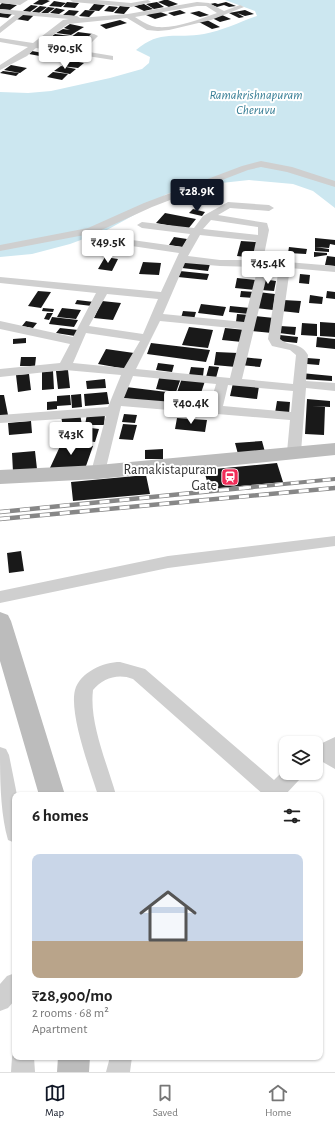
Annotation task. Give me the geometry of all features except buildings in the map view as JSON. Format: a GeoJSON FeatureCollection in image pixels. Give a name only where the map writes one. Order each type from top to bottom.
{"type":"FeatureCollection","features":[{"type":"Feature","properties":{"kind":"street"},"geometry":{"type":"LineString","coordinates":[[0,1],[20,3],[25,0]]}},
{"type":"Feature","properties":{"kind":"street"},"geometry":{"type":"LineString","coordinates":[[73,0],[131,5],[157,0]]}},
{"type":"Feature","properties":{"kind":"street"},"geometry":{"type":"LineString","coordinates":[[0,68],[35,46],[66,22],[128,16],[202,4],[207,4],[224,14]]}},
{"type":"Feature","properties":{"kind":"street"},"geometry":{"type":"LineString","coordinates":[[131,5],[142,13]]}},
{"type":"Feature","properties":{"kind":"street"},"geometry":{"type":"LineString","coordinates":[[128,16],[150,28],[160,29],[224,14],[240,8]]}},
{"type":"Feature","properties":{"kind":"street"},"geometry":{"type":"LineString","coordinates":[[0,11],[86,19]]}},
{"type":"Feature","properties":{"kind":"street"},"geometry":{"type":"LineString","coordinates":[[0,31],[21,13]]}},
{"type":"Feature","properties":{"kind":"street"},"geometry":{"type":"LineString","coordinates":[[77,53],[94,36]]}},
{"type":"Feature","properties":{"kind":"street"},"geometry":{"type":"LineString","coordinates":[[0,40],[110,58]]}},
{"type":"Feature","properties":{"kind":"street"},"geometry":{"type":"LineString","coordinates":[[0,248],[91,231],[148,205],[245,168],[261,164],[289,169],[335,184]]}},
{"type":"Feature","properties":{"kind":"street"},"geometry":{"type":"LineString","coordinates":[[98,472],[115,406],[129,371],[147,338],[184,255],[201,224],[228,204],[269,208]]}},
{"type":"Feature","properties":{"kind":"street"},"geometry":{"type":"LineString","coordinates":[[209,217],[261,224],[264,227],[260,263],[248,326],[229,382],[215,410]]}},
{"type":"Feature","properties":{"kind":"street"},"geometry":{"type":"LineString","coordinates":[[142,225],[262,238]]}},
{"type":"Feature","properties":{"kind":"street"},"geometry":{"type":"LineString","coordinates":[[125,242],[220,263],[286,264],[335,269]]}},
{"type":"Feature","properties":{"kind":"street"},"geometry":{"type":"LineString","coordinates":[[286,264],[274,339],[276,343],[296,348],[301,351],[302,356],[298,386],[298,417],[294,452]]}},
{"type":"Feature","properties":{"kind":"street"},"geometry":{"type":"LineString","coordinates":[[0,280],[166,296]]}},
{"type":"Feature","properties":{"kind":"street"},"geometry":{"type":"LineString","coordinates":[[65,366],[82,329],[103,290]]}},
{"type":"Feature","properties":{"kind":"street"},"geometry":{"type":"LineString","coordinates":[[157,317],[248,326]]}},
{"type":"Feature","properties":{"kind":"street"},"geometry":{"type":"LineString","coordinates":[[0,325],[77,342]]}},
{"type":"Feature","properties":{"kind":"street"},"geometry":{"type":"LineString","coordinates":[[82,329],[147,338]]}},
{"type":"Feature","properties":{"kind":"street"},"geometry":{"type":"LineString","coordinates":[[0,373],[65,366],[129,371],[229,382],[335,387]]}},
{"type":"Feature","properties":{"kind":"street"},"geometry":{"type":"LineString","coordinates":[[0,419],[115,406],[215,410],[298,417]]}},
{"type":"Feature","properties":{"kind":"street"},"geometry":{"type":"LineString","coordinates":[[0,477],[98,472],[335,449]]}},
{"type":"Feature","properties":{"kind":"street"},"geometry":{"type":"LineString","coordinates":[[0,597],[168,562],[335,541]]}},
{"type":"Feature","properties":{"kind":"street"},"geometry":{"type":"LineString","coordinates":[[0,621],[51,792]]}},
{"type":"Feature","properties":{"kind":"street"},"geometry":{"type":"LineString","coordinates":[[106,792],[85,717],[82,699],[87,683],[104,672],[116,668],[128,668],[139,674],[272,792]]}},
{"type":"Feature","properties":{"kind":"street"},"geometry":{"type":"LineString","coordinates":[[0,755],[12,818]]}},
{"type":"Feature","properties":{"kind":"street"},"geometry":{"type":"LineString","coordinates":[[276,792],[287,780]]}},
{"type":"Feature","properties":{"kind":"street"},"geometry":{"type":"LineString","coordinates":[[0,1000],[12,987]]}},
{"type":"Feature","properties":{"kind":"street"},"geometry":{"type":"LineString","coordinates":[[23,1060],[23,1072]]}},
{"type":"Feature","properties":{"kind":"street"},"geometry":{"type":"LineString","coordinates":[[73,1072],[74,1060]]}},
{"type":"Feature","properties":{"kind":"street"},"geometry":{"type":"LineString","coordinates":[[118,1072],[120,1060]]}},
{"type":"Feature","properties":{"kind":"water","name":"Ramakrishnapuram Cheruvu"},"geometry":{"type":"Polygon","coordinates":[[[225,0],[335,0],[335,208],[313,191],[293,184],[249,180],[184,187],[165,195],[145,209],[105,231],[70,244],[32,254],[0,257],[0,92],[28,93],[51,91],[110,78],[142,69],[149,63],[150,57],[136,50],[153,39],[169,36],[211,33],[257,16],[255,11],[225,0]]]}},
{"type":"Feature","properties":{"kind":"railway"},"geometry":{"type":"LineString","coordinates":[[243,488],[335,479]]}},
{"type":"Feature","properties":{"kind":"railway"},"geometry":{"type":"LineString","coordinates":[[0,512],[253,487]]}},
{"type":"Feature","properties":{"kind":"railway"},"geometry":{"type":"LineString","coordinates":[[0,519],[335,488]]}},
{"type":"Feature","properties":{"kind":"place","name":"Ramakistapuram Gate"},"geometry":{"type":"Point","coordinates":[230,477]}}]}
